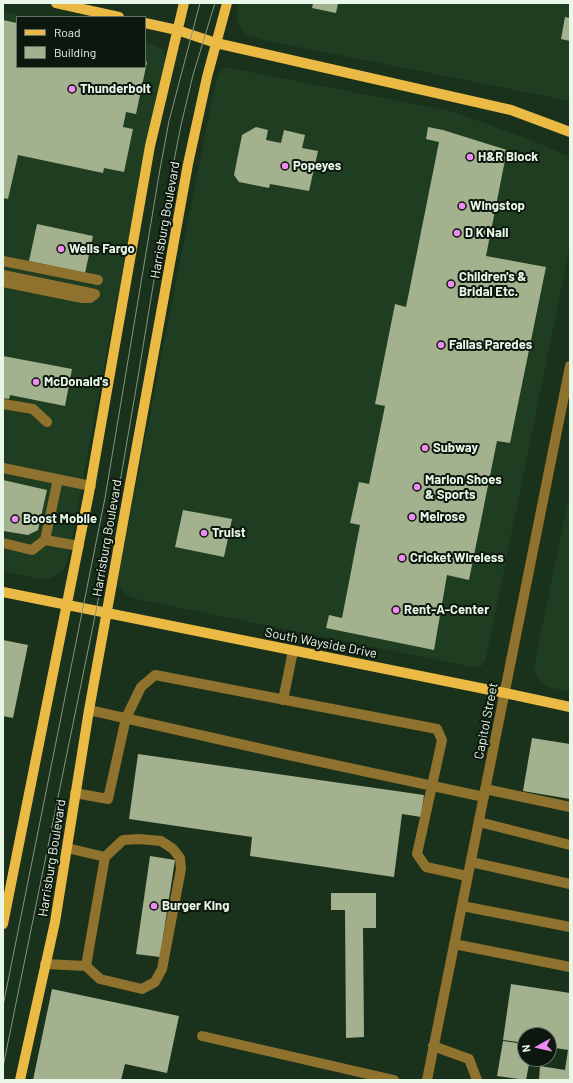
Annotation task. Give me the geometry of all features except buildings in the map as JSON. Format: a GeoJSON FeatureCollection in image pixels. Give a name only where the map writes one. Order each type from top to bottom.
{"type":"FeatureCollection","features":[{"type":"Feature","properties":{"kind":"main road"},"geometry":{"type":"LineString","coordinates":[[56,3],[114,16]]}},
{"type":"Feature","properties":{"kind":"main road","name":"Harrisburg Boulevard"},"geometry":{"type":"LineString","coordinates":[[3,924],[91,486],[150,146],[184,3]]}},
{"type":"Feature","properties":{"kind":"main road","name":"Harrisburg Boulevard"},"geometry":{"type":"LineString","coordinates":[[20,1080],[55,922],[75,793],[188,164],[207,77],[227,3]]}},
{"type":"Feature","properties":{"kind":"main road"},"geometry":{"type":"LineString","coordinates":[[146,23],[177,30],[216,43],[511,110],[570,132]]}},
{"type":"Feature","properties":{"kind":"main road","name":"South Wayside Drive"},"geometry":{"type":"LineString","coordinates":[[3,592],[570,707]]}},
{"type":"Feature","properties":{"kind":"street"},"geometry":{"type":"LineString","coordinates":[[3,261],[96,286]]}},
{"type":"Feature","properties":{"kind":"street"},"geometry":{"type":"LineString","coordinates":[[3,268],[96,286]]}},
{"type":"Feature","properties":{"kind":"street"},"geometry":{"type":"LineString","coordinates":[[3,275],[96,286]]}},
{"type":"Feature","properties":{"kind":"street"},"geometry":{"type":"LineString","coordinates":[[3,282],[82,298],[90,298],[96,286]]}},
{"type":"Feature","properties":{"kind":"street","name":"Capitol Street"},"geometry":{"type":"LineString","coordinates":[[427,1080],[570,366]]}},
{"type":"Feature","properties":{"kind":"street"},"geometry":{"type":"LineString","coordinates":[[3,404],[33,410],[47,422]]}},
{"type":"Feature","properties":{"kind":"street"},"geometry":{"type":"LineString","coordinates":[[3,468],[91,486]]}},
{"type":"Feature","properties":{"kind":"street"},"geometry":{"type":"LineString","coordinates":[[3,544],[32,550],[45,540],[58,479]]}},
{"type":"Feature","properties":{"kind":"street"},"geometry":{"type":"LineString","coordinates":[[45,540],[79,546]]}},
{"type":"Feature","properties":{"kind":"street"},"geometry":{"type":"LineString","coordinates":[[283,700],[293,651]]}},
{"type":"Feature","properties":{"kind":"street"},"geometry":{"type":"LineString","coordinates":[[75,793],[108,799],[126,718],[141,687],[155,675],[437,729],[442,740],[417,854],[426,867],[468,876]]}},
{"type":"Feature","properties":{"kind":"street"},"geometry":{"type":"LineString","coordinates":[[90,710],[432,786],[570,807]]}},
{"type":"Feature","properties":{"kind":"street"},"geometry":{"type":"LineString","coordinates":[[478,822],[570,845]]}},
{"type":"Feature","properties":{"kind":"street"},"geometry":{"type":"LineString","coordinates":[[45,964],[86,966],[100,979],[142,989],[155,982],[162,969],[181,870],[180,858],[173,849],[161,841],[139,839],[123,840],[105,857],[86,966]]}},
{"type":"Feature","properties":{"kind":"street"},"geometry":{"type":"LineString","coordinates":[[67,848],[105,857]]}},
{"type":"Feature","properties":{"kind":"street"},"geometry":{"type":"LineString","coordinates":[[470,862],[570,884]]}},
{"type":"Feature","properties":{"kind":"street"},"geometry":{"type":"LineString","coordinates":[[462,906],[570,927]]}},
{"type":"Feature","properties":{"kind":"street"},"geometry":{"type":"LineString","coordinates":[[454,944],[570,967]]}},
{"type":"Feature","properties":{"kind":"street"},"geometry":{"type":"LineString","coordinates":[[202,1036],[394,1080]]}},
{"type":"Feature","properties":{"kind":"street"},"geometry":{"type":"LineString","coordinates":[[433,1046],[469,1058],[477,1080]]}},
{"type":"Feature","properties":{"kind":"shaded area"},"geometry":{"type":"Polygon","coordinates":[[[239,3],[570,3],[570,101],[267,41],[249,36],[242,30],[238,23],[237,9],[239,3]]]}},
{"type":"Feature","properties":{"kind":"shaded area"},"geometry":{"type":"Polygon","coordinates":[[[3,12],[23,16],[16,16],[16,68],[146,68],[146,41],[160,48],[164,52],[165,59],[114,313],[68,560],[64,568],[59,573],[50,578],[41,579],[3,571],[3,12]]]}},
{"type":"Feature","properties":{"kind":"shaded area"},"geometry":{"type":"Polygon","coordinates":[[[230,68],[454,112],[533,141],[570,157],[570,245],[486,659],[480,667],[473,667],[136,599],[128,596],[119,586],[118,577],[214,89],[222,69],[230,68]]]}},
{"type":"Feature","properties":{"kind":"shaded area"},"geometry":{"type":"Polygon","coordinates":[[[570,491],[570,692],[548,687],[542,683],[536,674],[534,667],[570,491]]]}},
{"type":"Feature","properties":{"kind":"tram line"},"geometry":{"type":"LineString","coordinates":[[3,1006],[105,498],[169,121],[200,3]]}},
{"type":"Feature","properties":{"kind":"tram line"},"geometry":{"type":"LineString","coordinates":[[3,1067],[96,611],[117,500],[181,125],[193,75],[215,3]]}},
{"type":"Feature","properties":{"kind":"place","name":"Thunderbolt"},"geometry":{"type":"Point","coordinates":[72,89]}},
{"type":"Feature","properties":{"kind":"place","name":"H&R Block"},"geometry":{"type":"Point","coordinates":[470,157]}},
{"type":"Feature","properties":{"kind":"place","name":"Popeyes"},"geometry":{"type":"Point","coordinates":[285,166]}},
{"type":"Feature","properties":{"kind":"place","name":"Wingstop"},"geometry":{"type":"Point","coordinates":[462,206]}},
{"type":"Feature","properties":{"kind":"place","name":"D K Nail"},"geometry":{"type":"Point","coordinates":[457,233]}},
{"type":"Feature","properties":{"kind":"place","name":"Wells Fargo"},"geometry":{"type":"Point","coordinates":[61,249]}},
{"type":"Feature","properties":{"kind":"place","name":"Children's & Bridal Etc."},"geometry":{"type":"Point","coordinates":[451,284]}},
{"type":"Feature","properties":{"kind":"place","name":"Fallas Paredes"},"geometry":{"type":"Point","coordinates":[441,345]}},
{"type":"Feature","properties":{"kind":"place","name":"McDonald's"},"geometry":{"type":"Point","coordinates":[36,382]}},
{"type":"Feature","properties":{"kind":"place","name":"Subway"},"geometry":{"type":"Point","coordinates":[425,448]}},
{"type":"Feature","properties":{"kind":"place","name":"Marlon Shoes & Sports"},"geometry":{"type":"Point","coordinates":[417,487]}},
{"type":"Feature","properties":{"kind":"place","name":"Melrose"},"geometry":{"type":"Point","coordinates":[412,517]}},
{"type":"Feature","properties":{"kind":"place","name":"Boost Mobile"},"geometry":{"type":"Point","coordinates":[15,519]}},
{"type":"Feature","properties":{"kind":"place","name":"Truist"},"geometry":{"type":"Point","coordinates":[204,533]}},
{"type":"Feature","properties":{"kind":"place","name":"Cricket Wireless"},"geometry":{"type":"Point","coordinates":[402,558]}},
{"type":"Feature","properties":{"kind":"place","name":"Rent-A-Center"},"geometry":{"type":"Point","coordinates":[396,610]}},
{"type":"Feature","properties":{"kind":"place","name":"Burger King"},"geometry":{"type":"Point","coordinates":[154,906]}}]}
